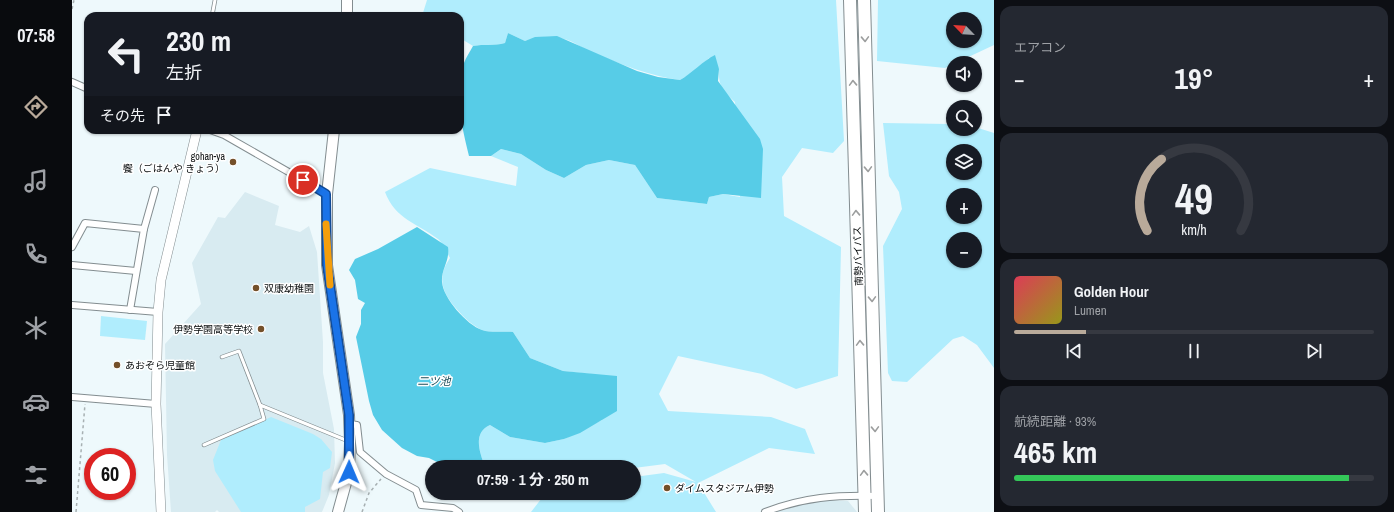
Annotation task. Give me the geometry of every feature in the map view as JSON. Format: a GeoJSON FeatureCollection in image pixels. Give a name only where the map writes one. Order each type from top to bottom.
{"type":"FeatureCollection","features":[{"type":"Feature","properties":{"kind":"highway","name":"南勢バイパス"},"geometry":{"type":"LineString","coordinates":[[850,0],[865,512]]}},
{"type":"Feature","properties":{"kind":"highway","name":"南勢バイパス"},"geometry":{"type":"LineString","coordinates":[[864,0],[878,512]]}},
{"type":"Feature","properties":{"kind":"main road"},"geometry":{"type":"LineString","coordinates":[[347,0],[347,12]]}},
{"type":"Feature","properties":{"kind":"main road"},"geometry":{"type":"LineString","coordinates":[[334,134],[326,194],[327,265],[350,424],[349,472],[338,512]]}},
{"type":"Feature","properties":{"kind":"street"},"geometry":{"type":"LineString","coordinates":[[72,82],[84,87]]}},
{"type":"Feature","properties":{"kind":"street"},"geometry":{"type":"LineString","coordinates":[[161,512],[156,404],[158,312],[161,280],[196,134]]}},
{"type":"Feature","properties":{"kind":"street"},"geometry":{"type":"LineString","coordinates":[[221,134],[326,194]]}},
{"type":"Feature","properties":{"kind":"street"},"geometry":{"type":"LineString","coordinates":[[130,310],[144,229],[155,190]]}},
{"type":"Feature","properties":{"kind":"street"},"geometry":{"type":"LineString","coordinates":[[72,246],[85,223],[144,229]]}},
{"type":"Feature","properties":{"kind":"street"},"geometry":{"type":"LineString","coordinates":[[72,265],[136,271]]}},
{"type":"Feature","properties":{"kind":"street"},"geometry":{"type":"LineString","coordinates":[[72,305],[158,312]]}},
{"type":"Feature","properties":{"kind":"street"},"geometry":{"type":"LineString","coordinates":[[72,397],[156,404]]}},
{"type":"Feature","properties":{"kind":"street"},"geometry":{"type":"LineString","coordinates":[[350,424],[357,425],[360,452],[386,474],[416,490],[421,505],[453,508],[459,512]]}},
{"type":"Feature","properties":{"kind":"street"},"geometry":{"type":"LineString","coordinates":[[765,512],[794,502],[828,496],[877,496]]}},
{"type":"Feature","properties":{"kind":"lane"},"geometry":{"type":"LineString","coordinates":[[213,12],[215,0]]}},
{"type":"Feature","properties":{"kind":"lane"},"geometry":{"type":"LineString","coordinates":[[204,445],[264,419],[239,351],[222,357]]}},
{"type":"Feature","properties":{"kind":"lane"},"geometry":{"type":"LineString","coordinates":[[260,405],[350,442]]}},
{"type":"Feature","properties":{"kind":"path"},"geometry":{"type":"LineString","coordinates":[[72,9],[74,0]]}},
{"type":"Feature","properties":{"kind":"path"},"geometry":{"type":"LineString","coordinates":[[76,512],[86,398]]}},
{"type":"Feature","properties":{"kind":"path"},"geometry":{"type":"LineString","coordinates":[[362,512],[370,493],[386,474]]}},
{"type":"Feature","properties":{"kind":"shaded area"},"geometry":{"type":"Polygon","coordinates":[[[427,0],[836,0],[844,141],[833,153],[802,148],[782,177],[784,216],[841,247],[838,376],[796,389],[762,374],[678,356],[659,394],[668,411],[771,417],[805,429],[815,454],[769,448],[698,483],[716,512],[531,512],[540,500],[641,500],[641,476],[664,473],[696,482],[665,464],[641,467],[641,460],[482,460],[479,438],[484,429],[490,425],[510,437],[545,443],[564,439],[602,420],[591,374],[563,371],[530,358],[513,332],[485,331],[466,319],[451,302],[444,288],[442,281],[443,274],[445,266],[450,258],[441,243],[430,233],[401,215],[389,201],[385,192],[430,168],[516,186],[518,167],[491,156],[501,149],[521,154],[546,170],[564,178],[586,165],[609,160],[635,165],[657,198],[707,204],[709,197],[723,194],[740,197],[735,102],[724,91],[720,84],[719,69],[709,58],[695,71],[680,80],[636,70],[590,52],[568,40],[554,37],[534,38],[525,41],[508,33],[505,43],[473,46],[464,40],[464,12],[423,12],[427,0]]]}},
{"type":"Feature","properties":{"kind":"shaded area"},"geometry":{"type":"Polygon","coordinates":[[[878,0],[994,0],[994,45],[971,56],[946,56],[945,68],[877,61],[878,0]]]}},
{"type":"Feature","properties":{"kind":"shaded area"},"geometry":{"type":"Polygon","coordinates":[[[883,123],[946,124],[946,136],[982,136],[982,129],[994,133],[994,368],[977,345],[963,336],[953,339],[907,382],[892,381],[888,373],[883,246],[902,209],[899,192],[889,176],[883,123]]]}},
{"type":"Feature","properties":{"kind":"shaded area"},"geometry":{"type":"Polygon","coordinates":[[[245,192],[279,206],[275,225],[300,232],[309,226],[317,252],[323,342],[323,373],[334,429],[335,463],[329,495],[322,512],[219,512],[217,510],[215,512],[171,512],[167,455],[165,344],[201,304],[192,263],[218,217],[225,218],[245,192]]]}},
{"type":"Feature","properties":{"kind":"shaded area"},"geometry":{"type":"Polygon","coordinates":[[[101,316],[147,321],[145,340],[100,336],[101,316]]]}},
{"type":"Feature","properties":{"kind":"shaded area"},"geometry":{"type":"Polygon","coordinates":[[[271,417],[313,434],[321,439],[332,452],[330,468],[323,472],[320,499],[305,507],[305,512],[241,512],[215,471],[213,460],[221,440],[271,417]]]}},
{"type":"Feature","properties":{"kind":"shaded area"},"geometry":{"type":"Polygon","coordinates":[[[829,500],[848,501],[857,512],[775,512],[798,504],[829,500]]]}},
{"type":"Feature","properties":{"kind":"water"},"geometry":{"type":"Polygon","coordinates":[[[508,33],[525,41],[535,37],[557,36],[637,71],[658,77],[680,80],[715,55],[719,69],[718,81],[760,139],[763,149],[761,198],[723,194],[709,197],[707,204],[657,198],[635,165],[609,160],[586,165],[564,178],[546,170],[521,154],[501,149],[491,156],[469,156],[464,133],[464,63],[473,46],[505,43],[508,33]]]}},
{"type":"Feature","properties":{"kind":"water","name":"二ツ池"},"geometry":{"type":"Polygon","coordinates":[[[417,227],[448,247],[448,257],[442,277],[443,288],[451,303],[463,317],[482,330],[513,332],[530,358],[563,371],[617,376],[617,411],[580,433],[564,439],[545,443],[510,437],[490,425],[484,429],[479,438],[482,460],[433,460],[417,456],[402,448],[382,430],[373,415],[356,337],[361,324],[361,310],[365,303],[358,299],[355,280],[349,270],[355,259],[378,249],[417,227]]]}},
{"type":"Feature","properties":{"kind":"slow traffic"},"geometry":{"type":"LineString","coordinates":[[326,224],[327,265],[330,285]]}},
{"type":"Feature","properties":{"kind":"place","name":"gohan-ya 饗（ごはんや きょう）"},"geometry":{"type":"Point","coordinates":[233,162]}},
{"type":"Feature","properties":{"kind":"place","name":"双康幼稚園"},"geometry":{"type":"Point","coordinates":[256,288]}},
{"type":"Feature","properties":{"kind":"place","name":"伊勢学園高等学校"},"geometry":{"type":"Point","coordinates":[261,329]}},
{"type":"Feature","properties":{"kind":"place","name":"あおぞら児童館"},"geometry":{"type":"Point","coordinates":[117,365]}},
{"type":"Feature","properties":{"kind":"place","name":"ダイムスタジアム伊勢"},"geometry":{"type":"Point","coordinates":[667,488]}},
{"type":"Feature","properties":{"kind":"route"},"geometry":{"type":"LineString","coordinates":[[303,180],[326,194],[327,265],[349,415],[349,472]]}}]}
